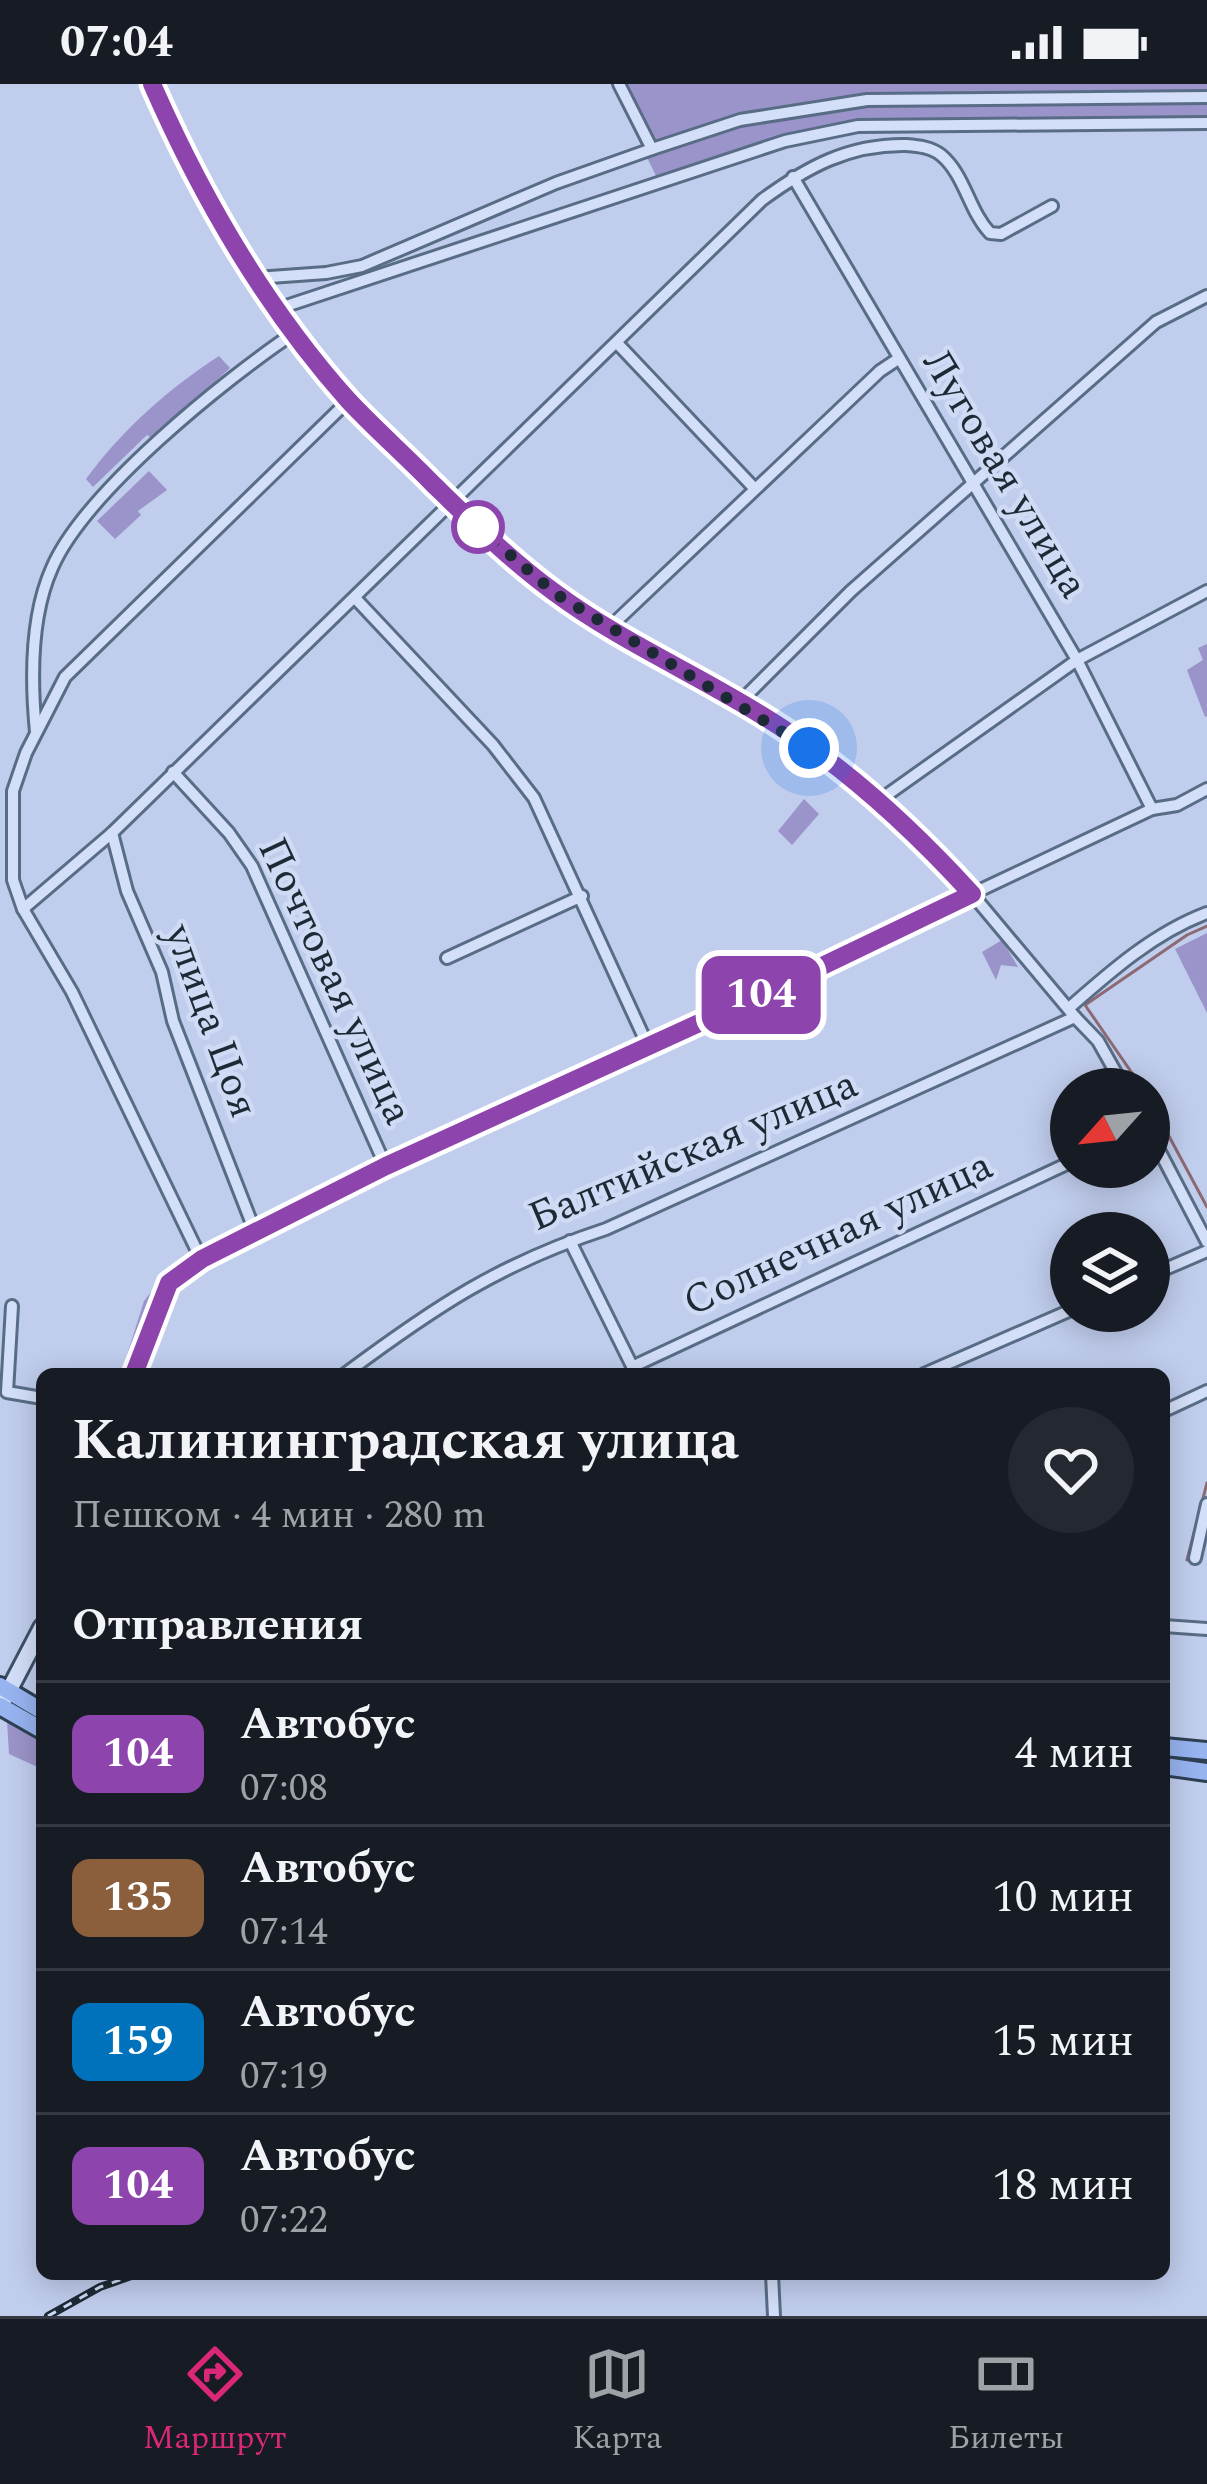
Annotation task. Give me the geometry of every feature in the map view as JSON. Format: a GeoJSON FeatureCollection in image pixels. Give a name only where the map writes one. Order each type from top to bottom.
{"type":"FeatureCollection","features":[{"type":"Feature","properties":{"kind":"main road"},"geometry":{"type":"LineString","coordinates":[[3,1697],[36,1709]]}},
{"type":"Feature","properties":{"kind":"main road"},"geometry":{"type":"LineString","coordinates":[[3,1697],[36,1725]]}},
{"type":"Feature","properties":{"kind":"main road"},"geometry":{"type":"LineString","coordinates":[[1170,1747],[1207,1750]]}},
{"type":"Feature","properties":{"kind":"main road"},"geometry":{"type":"LineString","coordinates":[[1170,1767],[1207,1772]]}},
{"type":"Feature","properties":{"kind":"street"},"geometry":{"type":"LineString","coordinates":[[152,84],[176,138],[256,278],[349,400],[507,556],[609,628],[788,732],[928,846],[1098,1041],[1113,1068]]}},
{"type":"Feature","properties":{"kind":"street"},"geometry":{"type":"LineString","coordinates":[[619,84],[652,149]]}},
{"type":"Feature","properties":{"kind":"street"},"geometry":{"type":"LineString","coordinates":[[256,278],[362,266],[556,183],[740,120],[866,100],[1207,97]]}},
{"type":"Feature","properties":{"kind":"street"},"geometry":{"type":"LineString","coordinates":[[278,309],[784,141],[858,127],[1207,123]]}},
{"type":"Feature","properties":{"kind":"street"},"geometry":{"type":"LineString","coordinates":[[23,909],[112,833],[762,200],[793,177],[841,154],[890,145],[922,146],[940,153],[990,233],[1001,234],[1052,206]]}},
{"type":"Feature","properties":{"kind":"street","name":"Луговая улица"},"geometry":{"type":"LineString","coordinates":[[793,177],[1077,660],[1152,809]]}},
{"type":"Feature","properties":{"kind":"street"},"geometry":{"type":"LineString","coordinates":[[740,703],[851,590],[1156,322],[1207,296]]}},
{"type":"Feature","properties":{"kind":"street"},"geometry":{"type":"LineString","coordinates":[[36,733],[32,689],[41,602],[52,567],[68,542],[94,507],[176,425],[246,365],[294,333]]}},
{"type":"Feature","properties":{"kind":"street"},"geometry":{"type":"LineString","coordinates":[[617,343],[755,489]]}},
{"type":"Feature","properties":{"kind":"street"},"geometry":{"type":"LineString","coordinates":[[609,628],[898,359]]}},
{"type":"Feature","properties":{"kind":"street"},"geometry":{"type":"LineString","coordinates":[[202,1259],[72,992],[23,909],[13,880],[13,791],[65,676],[349,400]]}},
{"type":"Feature","properties":{"kind":"street"},"geometry":{"type":"LineString","coordinates":[[877,802],[1077,660],[1207,591]]}},
{"type":"Feature","properties":{"kind":"street"},"geometry":{"type":"LineString","coordinates":[[356,599],[493,746],[534,798],[647,1044]]}},
{"type":"Feature","properties":{"kind":"street","name":"Почтовая улица"},"geometry":{"type":"LineString","coordinates":[[173,772],[229,833],[252,866],[386,1166]]}},
{"type":"Feature","properties":{"kind":"street"},"geometry":{"type":"LineString","coordinates":[[136,1368],[169,1283],[254,1229],[1152,809],[1177,805],[1207,789]]}},
{"type":"Feature","properties":{"kind":"street","name":"улица Цоя"},"geometry":{"type":"LineString","coordinates":[[112,833],[127,891],[162,972],[173,1021],[254,1229]]}},
{"type":"Feature","properties":{"kind":"street"},"geometry":{"type":"LineString","coordinates":[[447,958],[582,896]]}},
{"type":"Feature","properties":{"kind":"street","name":"Балтийская улица"},"geometry":{"type":"LineString","coordinates":[[354,1368],[486,1277],[607,1229],[1075,1015],[1147,944],[1179,923],[1207,913]]}},
{"type":"Feature","properties":{"kind":"street","name":"Солнечная улица"},"geometry":{"type":"LineString","coordinates":[[639,1368],[1050,1172]]}},
{"type":"Feature","properties":{"kind":"street"},"geometry":{"type":"LineString","coordinates":[[1170,1174],[1207,1247],[1170,1266]]}},
{"type":"Feature","properties":{"kind":"street"},"geometry":{"type":"LineString","coordinates":[[569,1241],[634,1368]]}},
{"type":"Feature","properties":{"kind":"street"},"geometry":{"type":"LineString","coordinates":[[12,1306],[7,1393],[36,1397]]}},
{"type":"Feature","properties":{"kind":"street"},"geometry":{"type":"LineString","coordinates":[[938,1368],[1050,1319]]}},
{"type":"Feature","properties":{"kind":"street"},"geometry":{"type":"LineString","coordinates":[[1170,1408],[1207,1390]]}},
{"type":"Feature","properties":{"kind":"street"},"geometry":{"type":"LineString","coordinates":[[1195,1558],[1207,1504]]}},
{"type":"Feature","properties":{"kind":"street"},"geometry":{"type":"LineString","coordinates":[[1170,1626],[1207,1629]]}},
{"type":"Feature","properties":{"kind":"street"},"geometry":{"type":"LineString","coordinates":[[3,1697],[36,1639]]}},
{"type":"Feature","properties":{"kind":"street"},"geometry":{"type":"LineString","coordinates":[[772,2280],[774,2316]]}},
{"type":"Feature","properties":{"kind":"shaded area"},"geometry":{"type":"Polygon","coordinates":[[[611,84],[1207,84],[1207,123],[887,129],[773,147],[659,182],[611,84]]]}},
{"type":"Feature","properties":{"kind":"shaded area"},"geometry":{"type":"Polygon","coordinates":[[[219,356],[230,368],[153,439],[147,435],[93,487],[86,479],[130,427],[219,356]]]}},
{"type":"Feature","properties":{"kind":"shaded area"},"geometry":{"type":"Polygon","coordinates":[[[149,471],[167,490],[138,511],[141,515],[115,539],[97,521],[149,471]]]}},
{"type":"Feature","properties":{"kind":"shaded area"},"geometry":{"type":"Polygon","coordinates":[[[1207,644],[1205,717],[1187,670],[1203,660],[1198,648],[1207,644]]]}},
{"type":"Feature","properties":{"kind":"shaded area"},"geometry":{"type":"Polygon","coordinates":[[[804,799],[819,814],[792,845],[778,831],[804,799]]]}},
{"type":"Feature","properties":{"kind":"shaded area"},"geometry":{"type":"Polygon","coordinates":[[[1207,933],[1207,1013],[1175,949],[1207,933]]]}},
{"type":"Feature","properties":{"kind":"shaded area"},"geometry":{"type":"Polygon","coordinates":[[[1002,940],[1018,967],[1001,965],[996,980],[982,952],[1002,940]]]}},
{"type":"Feature","properties":{"kind":"shaded area"},"geometry":{"type":"Polygon","coordinates":[[[155,1287],[159,1289],[129,1368],[123,1368],[144,1301],[155,1287]]]}},
{"type":"Feature","properties":{"kind":"shaded area"},"geometry":{"type":"Polygon","coordinates":[[[7,1721],[36,1738],[36,1766],[9,1754],[7,1721]]]}},
{"type":"Feature","properties":{"kind":"waterway"},"geometry":{"type":"LineString","coordinates":[[1128,1068],[1085,1005],[1207,926]]}},
{"type":"Feature","properties":{"kind":"waterway"},"geometry":{"type":"LineString","coordinates":[[1170,1138],[1207,1207]]}},
{"type":"Feature","properties":{"kind":"waterway"},"geometry":{"type":"LineString","coordinates":[[1187,1560],[1207,1483]]}},
{"type":"Feature","properties":{"kind":"railway"},"geometry":{"type":"LineString","coordinates":[[48,2316],[120,2280]]}},
{"type":"Feature","properties":{"kind":"bus line","name":"104"},"geometry":{"type":"LineString","coordinates":[[136,1368],[169,1283],[254,1229],[972,894],[928,846],[788,732],[656,658],[556,594],[507,556],[452,502],[349,400],[294,333],[256,278],[176,138],[152,84]]}},
{"type":"Feature","properties":{"kind":"route"},"geometry":{"type":"LineString","coordinates":[[478,527],[556,594],[809,748]]}}]}
